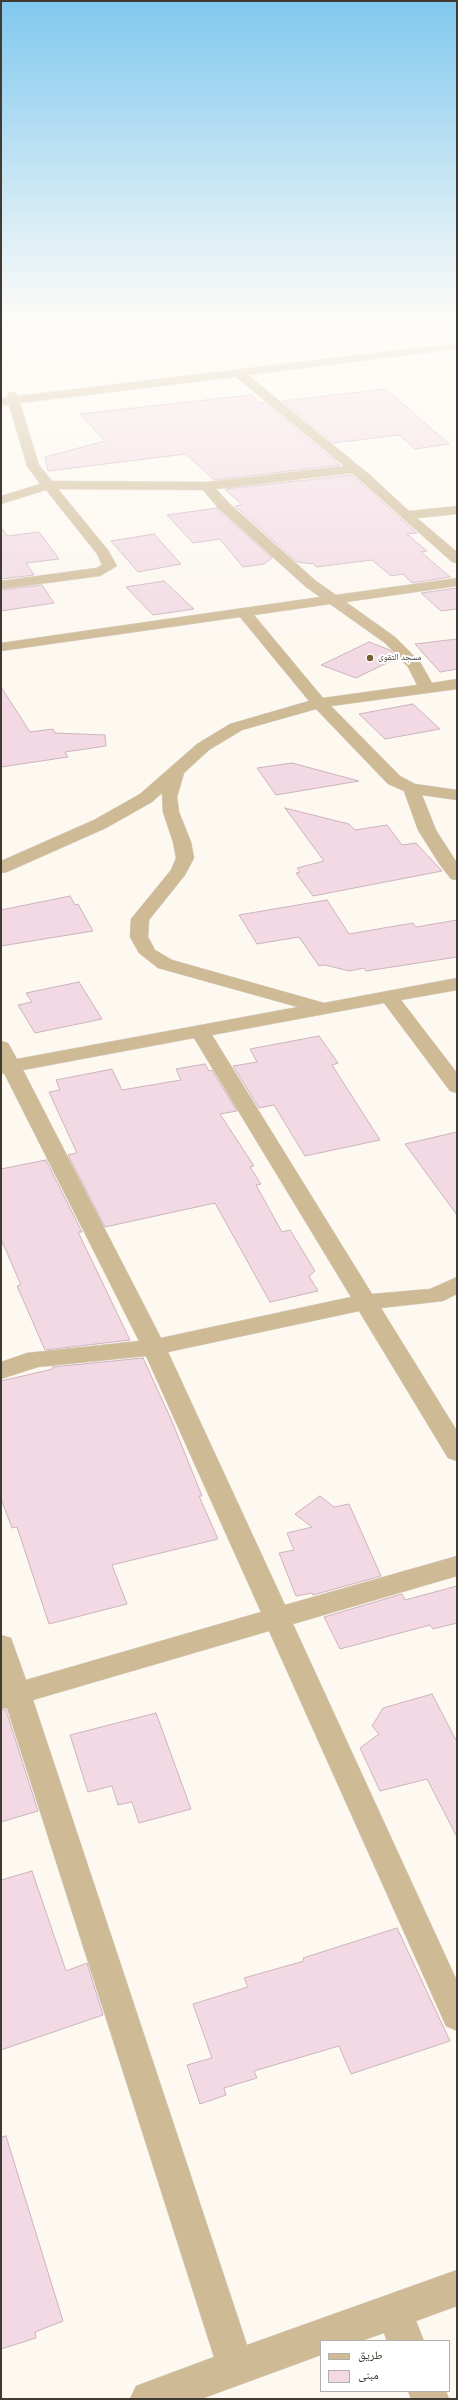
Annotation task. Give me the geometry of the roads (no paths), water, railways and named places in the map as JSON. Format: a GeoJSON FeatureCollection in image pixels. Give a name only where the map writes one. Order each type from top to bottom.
{"type":"FeatureCollection","features":[{"type":"Feature","properties":{"kind":"street"},"geometry":{"type":"LineString","coordinates":[[1,585],[100,572],[110,566],[103,553],[33,466],[20,431]]}},
{"type":"Feature","properties":{"kind":"street"},"geometry":{"type":"LineString","coordinates":[[309,431],[355,469],[457,559]]}},
{"type":"Feature","properties":{"kind":"street"},"geometry":{"type":"LineString","coordinates":[[1,500],[49,485],[207,486],[355,469]]}},
{"type":"Feature","properties":{"kind":"street"},"geometry":{"type":"LineString","coordinates":[[207,486],[224,506],[332,600],[390,640],[415,665],[426,687]]}},
{"type":"Feature","properties":{"kind":"street"},"geometry":{"type":"LineString","coordinates":[[406,515],[457,510]]}},
{"type":"Feature","properties":{"kind":"street"},"geometry":{"type":"LineString","coordinates":[[1,647],[457,582]]}},
{"type":"Feature","properties":{"kind":"street"},"geometry":{"type":"LineString","coordinates":[[244,613],[319,703],[394,780],[411,788],[457,796]]}},
{"type":"Feature","properties":{"kind":"street"},"geometry":{"type":"LineString","coordinates":[[1,868],[100,824],[146,798],[176,773],[203,746],[236,727],[319,703],[426,687],[457,684]]}},
{"type":"Feature","properties":{"kind":"street"},"geometry":{"type":"LineString","coordinates":[[176,773],[169,797],[171,812],[182,842],[185,858],[179,871],[140,919],[139,937],[148,953],[165,964],[323,1009]]}},
{"type":"Feature","properties":{"kind":"street"},"geometry":{"type":"LineString","coordinates":[[411,788],[427,830],[446,862],[457,875]]}},
{"type":"Feature","properties":{"kind":"street"},"geometry":{"type":"LineString","coordinates":[[457,984],[200,1032],[4,1061],[154,1347],[457,2016]]}},
{"type":"Feature","properties":{"kind":"street"},"geometry":{"type":"LineString","coordinates":[[389,997],[457,1087]]}},
{"type":"Feature","properties":{"kind":"street"},"geometry":{"type":"LineString","coordinates":[[200,1032],[457,1452]]}},
{"type":"Feature","properties":{"kind":"street"},"geometry":{"type":"LineString","coordinates":[[1,1371],[36,1359],[154,1347],[365,1302],[435,1296],[457,1284]]}},
{"type":"Feature","properties":{"kind":"street"},"geometry":{"type":"LineString","coordinates":[[9,1696],[457,1566]]}},
{"type":"Feature","properties":{"kind":"street"},"geometry":{"type":"LineString","coordinates":[[1,1646],[9,1696],[236,2368]]}},
{"type":"Feature","properties":{"kind":"street"},"geometry":{"type":"LineString","coordinates":[[345,2340],[400,2326],[457,2288]]}},
{"type":"Feature","properties":{"kind":"street"},"geometry":{"type":"LineString","coordinates":[[149,2399],[236,2368],[320,2346]]}},
{"type":"Feature","properties":{"kind":"place","name":"مسجد التقوى"},"geometry":{"type":"Point","coordinates":[370,658]}}]}
